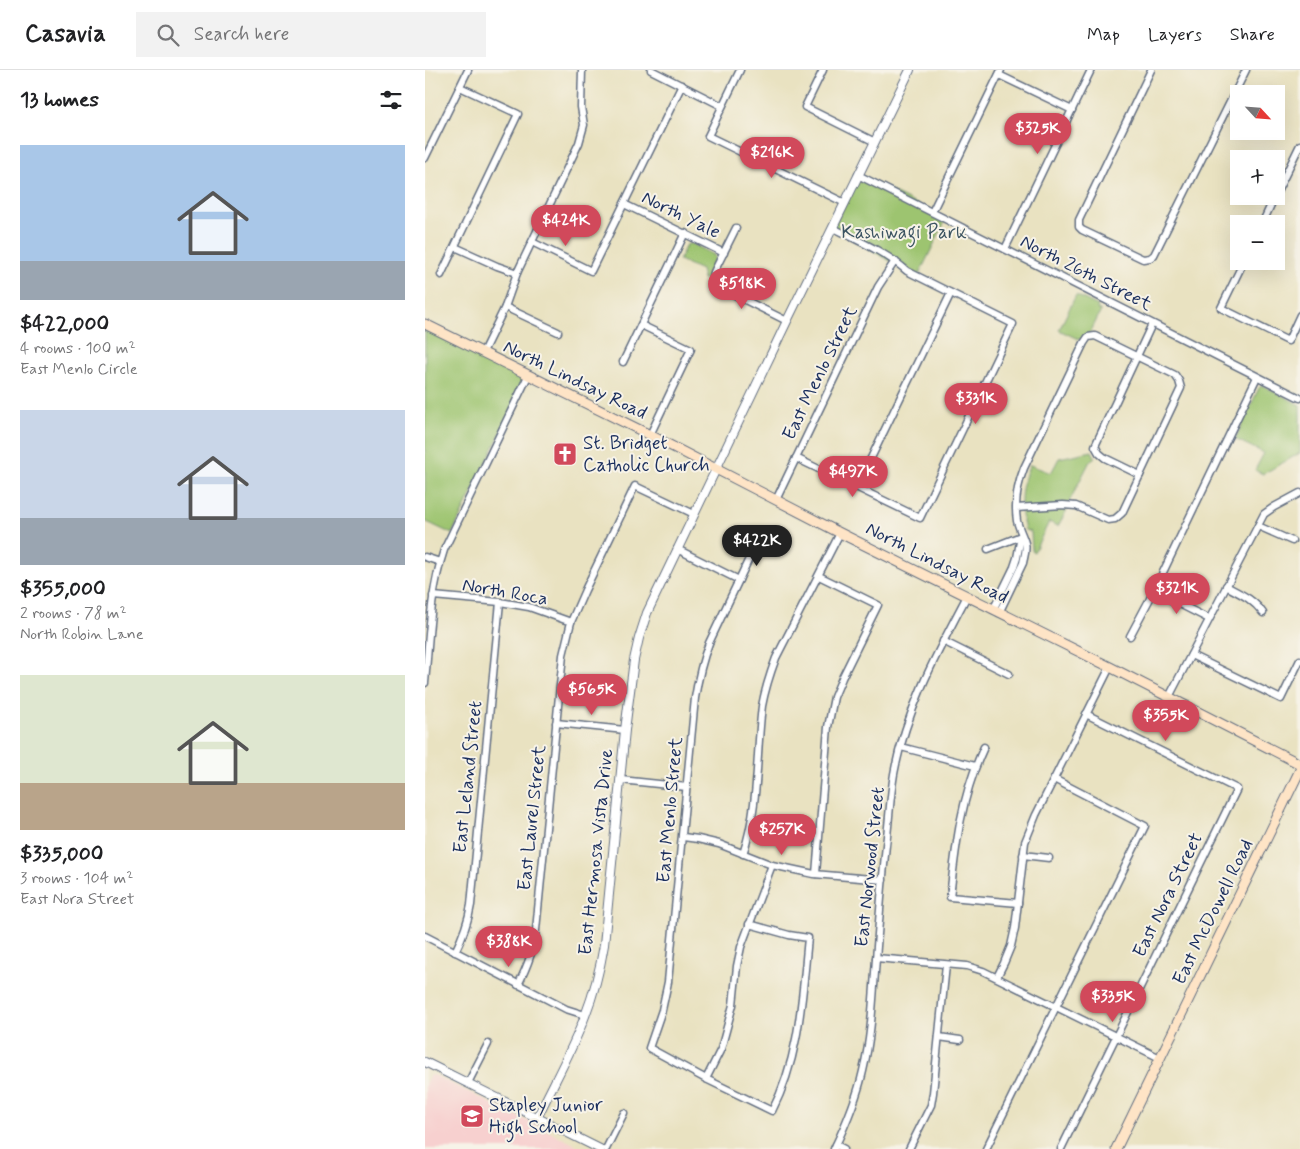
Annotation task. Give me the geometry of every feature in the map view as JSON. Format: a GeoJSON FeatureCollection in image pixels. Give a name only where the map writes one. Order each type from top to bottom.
{"type":"FeatureCollection","features":[{"type":"Feature","properties":{"kind":"main road","name":"North Lindsay Road"},"geometry":{"type":"LineString","coordinates":[[425,324],[650,435],[840,533],[1300,764]]}},
{"type":"Feature","properties":{"kind":"main road","name":"East McDowell Road"},"geometry":{"type":"LineString","coordinates":[[1116,1149],[1300,770]]}},
{"type":"Feature","properties":{"kind":"street"},"geometry":{"type":"LineString","coordinates":[[425,158],[468,70]]}},
{"type":"Feature","properties":{"kind":"street"},"geometry":{"type":"LineString","coordinates":[[483,352],[505,307],[517,273],[579,143],[584,125],[581,107],[582,70]]}},
{"type":"Feature","properties":{"kind":"street"},"geometry":{"type":"LineString","coordinates":[[651,70],[659,72],[722,106]]}},
{"type":"Feature","properties":{"kind":"street"},"geometry":{"type":"LineString","coordinates":[[740,70],[708,136],[845,204]]}},
{"type":"Feature","properties":{"kind":"street"},"geometry":{"type":"LineString","coordinates":[[823,70],[805,107],[875,142]]}},
{"type":"Feature","properties":{"kind":"street","name":"East Hermosa Vista Drive"},"geometry":{"type":"LineString","coordinates":[[537,1118],[585,1015],[600,969],[625,730],[639,638],[647,613],[910,70]]}},
{"type":"Feature","properties":{"kind":"street"},"geometry":{"type":"LineString","coordinates":[[1005,248],[1091,70]]}},
{"type":"Feature","properties":{"kind":"street"},"geometry":{"type":"LineString","coordinates":[[1151,70],[1079,220],[1079,227],[1082,230],[1143,259],[1154,255],[1246,70]]}},
{"type":"Feature","properties":{"kind":"street"},"geometry":{"type":"LineString","coordinates":[[932,212],[1000,72],[1072,110]]}},
{"type":"Feature","properties":{"kind":"street"},"geometry":{"type":"LineString","coordinates":[[532,242],[591,271],[682,85]]}},
{"type":"Feature","properties":{"kind":"street"},"geometry":{"type":"LineString","coordinates":[[441,275],[518,114],[460,87]]}},
{"type":"Feature","properties":{"kind":"street"},"geometry":{"type":"LineString","coordinates":[[1285,176],[1300,145]]}},
{"type":"Feature","properties":{"kind":"street","name":"North 26th Street"},"geometry":{"type":"LineString","coordinates":[[858,175],[1300,398]]}},
{"type":"Feature","properties":{"kind":"street","name":"North Yale"},"geometry":{"type":"LineString","coordinates":[[624,204],[724,253]]}},
{"type":"Feature","properties":{"kind":"street"},"geometry":{"type":"LineString","coordinates":[[736,228],[714,272],[713,279],[718,286],[787,321]]}},
{"type":"Feature","properties":{"kind":"street"},"geometry":{"type":"LineString","coordinates":[[796,458],[919,518],[1013,324],[907,271],[895,261],[866,244],[833,228]]}},
{"type":"Feature","properties":{"kind":"street"},"geometry":{"type":"LineString","coordinates":[[623,362],[685,233]]}},
{"type":"Feature","properties":{"kind":"street"},"geometry":{"type":"LineString","coordinates":[[455,246],[497,266],[517,273]]}},
{"type":"Feature","properties":{"kind":"street","name":"East Menlo Street"},"geometry":{"type":"LineString","coordinates":[[776,500],[878,287],[895,261]]}},
{"type":"Feature","properties":{"kind":"street"},"geometry":{"type":"LineString","coordinates":[[1240,270],[1221,308],[1288,341],[1300,315]]}},
{"type":"Feature","properties":{"kind":"street"},"geometry":{"type":"LineString","coordinates":[[857,488],[951,293]]}},
{"type":"Feature","properties":{"kind":"street"},"geometry":{"type":"LineString","coordinates":[[505,307],[557,332]]}},
{"type":"Feature","properties":{"kind":"street"},"geometry":{"type":"LineString","coordinates":[[641,324],[691,349],[650,435]]}},
{"type":"Feature","properties":{"kind":"street"},"geometry":{"type":"LineString","coordinates":[[1140,475],[1105,458],[1099,454],[1095,446],[1152,324]]}},
{"type":"Feature","properties":{"kind":"street"},"geometry":{"type":"LineString","coordinates":[[996,611],[1017,558],[1021,536],[1016,508],[1016,494],[1019,482],[1083,343],[1088,337],[1095,336],[1175,375],[1181,388],[1122,513],[1108,520],[1076,506],[1016,508]]}},
{"type":"Feature","properties":{"kind":"street"},"geometry":{"type":"LineString","coordinates":[[425,683],[433,596],[440,562],[528,376]]}},
{"type":"Feature","properties":{"kind":"street"},"geometry":{"type":"LineString","coordinates":[[1130,636],[1154,591],[1257,377]]}},
{"type":"Feature","properties":{"kind":"street","name":"East Laurel Street"},"geometry":{"type":"LineString","coordinates":[[518,985],[529,963],[536,930],[563,655],[571,622],[635,486],[694,514]]}},
{"type":"Feature","properties":{"kind":"street"},"geometry":{"type":"LineString","coordinates":[[1169,697],[1264,514],[1274,506],[1300,493]]}},
{"type":"Feature","properties":{"kind":"street"},"geometry":{"type":"LineString","coordinates":[[1258,526],[1292,541]]}},
{"type":"Feature","properties":{"kind":"street"},"geometry":{"type":"LineString","coordinates":[[743,854],[751,826],[763,705],[769,678],[776,658],[840,533]]}},
{"type":"Feature","properties":{"kind":"street"},"geometry":{"type":"LineString","coordinates":[[988,549],[1021,536]]}},
{"type":"Feature","properties":{"kind":"street","name":"East Menlo Street"},"geometry":{"type":"LineString","coordinates":[[706,1079],[649,1048],[662,1010],[668,982],[695,698],[701,669],[709,643],[756,544]]}},
{"type":"Feature","properties":{"kind":"street"},"geometry":{"type":"LineString","coordinates":[[677,549],[739,580]]}},
{"type":"Feature","properties":{"kind":"street","name":"North Roca"},"geometry":{"type":"LineString","coordinates":[[425,557],[440,562]]}},
{"type":"Feature","properties":{"kind":"street"},"geometry":{"type":"LineString","coordinates":[[815,874],[828,727],[834,697],[878,605],[819,576]]}},
{"type":"Feature","properties":{"kind":"street"},"geometry":{"type":"LineString","coordinates":[[1226,586],[1256,604],[1263,613]]}},
{"type":"Feature","properties":{"kind":"street"},"geometry":{"type":"LineString","coordinates":[[1154,591],[1209,619]]}},
{"type":"Feature","properties":{"kind":"street","name":"North Roca"},"geometry":{"type":"LineString","coordinates":[[433,596],[500,602],[529,607],[571,622]]}},
{"type":"Feature","properties":{"kind":"street","name":"East Norwood Street"},"geometry":{"type":"LineString","coordinates":[[835,1147],[855,1100],[870,1034],[883,880],[895,774],[901,747],[916,699],[943,641],[967,596]]}},
{"type":"Feature","properties":{"kind":"street","name":"East Leland Street"},"geometry":{"type":"LineString","coordinates":[[455,952],[468,922],[471,905],[500,602]]}},
{"type":"Feature","properties":{"kind":"street"},"geometry":{"type":"LineString","coordinates":[[943,641],[1009,674]]}},
{"type":"Feature","properties":{"kind":"street"},"geometry":{"type":"LineString","coordinates":[[1191,655],[1281,699],[1300,660]]}},
{"type":"Feature","properties":{"kind":"street"},"geometry":{"type":"LineString","coordinates":[[997,977],[1011,946],[1025,842],[1030,828],[1110,667]]}},
{"type":"Feature","properties":{"kind":"street","name":"East Nora Street"},"geometry":{"type":"LineString","coordinates":[[1061,1149],[1237,789],[1086,714]]}},
{"type":"Feature","properties":{"kind":"street"},"geometry":{"type":"LineString","coordinates":[[556,723],[625,730]]}},
{"type":"Feature","properties":{"kind":"street"},"geometry":{"type":"LineString","coordinates":[[901,747],[975,766]]}},
{"type":"Feature","properties":{"kind":"street"},"geometry":{"type":"LineString","coordinates":[[984,747],[975,766],[964,800],[950,897],[1018,903]]}},
{"type":"Feature","properties":{"kind":"street"},"geometry":{"type":"LineString","coordinates":[[986,1149],[1145,826],[1054,779]]}},
{"type":"Feature","properties":{"kind":"street"},"geometry":{"type":"LineString","coordinates":[[621,780],[687,787]]}},
{"type":"Feature","properties":{"kind":"street"},"geometry":{"type":"LineString","coordinates":[[683,837],[712,842],[772,864],[815,874],[883,880]]}},
{"type":"Feature","properties":{"kind":"street"},"geometry":{"type":"LineString","coordinates":[[1023,856],[1049,858]]}},
{"type":"Feature","properties":{"kind":"street"},"geometry":{"type":"LineString","coordinates":[[749,924],[808,938],[798,1033],[791,1067],[773,1111],[706,1079],[721,1049],[728,1028],[741,947],[749,924],[772,864]]}},
{"type":"Feature","properties":{"kind":"street"},"geometry":{"type":"LineString","coordinates":[[425,936],[518,985],[585,1015]]}},
{"type":"Feature","properties":{"kind":"street"},"geometry":{"type":"LineString","coordinates":[[876,958],[967,966],[983,971],[1160,1058]]}},
{"type":"Feature","properties":{"kind":"street"},"geometry":{"type":"LineString","coordinates":[[909,1149],[931,1105],[946,965]]}},
{"type":"Feature","properties":{"kind":"street"},"geometry":{"type":"LineString","coordinates":[[939,1037],[960,1040]]}},
{"type":"Feature","properties":{"kind":"street"},"geometry":{"type":"LineString","coordinates":[[468,1083],[488,1044]]}},
{"type":"Feature","properties":{"kind":"street"},"geometry":{"type":"LineString","coordinates":[[426,1064],[600,1149]]}},
{"type":"Feature","properties":{"kind":"street"},"geometry":{"type":"LineString","coordinates":[[606,1149],[624,1113]]}},
{"type":"Feature","properties":{"kind":"street"},"geometry":{"type":"LineString","coordinates":[[835,1147],[844,1149]]}},
{"type":"Feature","properties":{"kind":"shaded area","name":"Stapley Junior High School"},"geometry":{"type":"Polygon","coordinates":[[[434,1075],[584,1149],[425,1149],[425,1084],[429,1076],[434,1075]]]}},
{"type":"Feature","properties":{"kind":"green space","name":"Kashiwagi Park"},"geometry":{"type":"Polygon","coordinates":[[[858,175],[946,219],[918,277],[833,228],[858,175]]]}},
{"type":"Feature","properties":{"kind":"green space"},"geometry":{"type":"Polygon","coordinates":[[[691,243],[714,255],[715,259],[710,271],[710,279],[703,279],[701,270],[679,260],[686,245],[691,243]]]}},
{"type":"Feature","properties":{"kind":"green space"},"geometry":{"type":"Polygon","coordinates":[[[1076,295],[1098,306],[1097,309],[1101,311],[1090,333],[1080,340],[1059,330],[1076,295]]]}},
{"type":"Feature","properties":{"kind":"green space"},"geometry":{"type":"Polygon","coordinates":[[[425,324],[528,376],[452,534],[425,521],[425,324]]]}},
{"type":"Feature","properties":{"kind":"green space"},"geometry":{"type":"Polygon","coordinates":[[[1261,386],[1300,405],[1300,453],[1263,474],[1255,470],[1264,453],[1235,439],[1261,386]]]}},
{"type":"Feature","properties":{"kind":"green space"},"geometry":{"type":"Polygon","coordinates":[[[1092,451],[1095,457],[1090,461],[1058,526],[1049,522],[1034,552],[1032,551],[1031,532],[1025,530],[1021,505],[1022,489],[1030,465],[1051,473],[1059,458],[1092,451]]]}},
{"type":"Feature","properties":{"kind":"place","name":"St. Bridget Catholic Church"},"geometry":{"type":"Point","coordinates":[565,454]}},
{"type":"Feature","properties":{"kind":"place","name":"Stapley Junior High School"},"geometry":{"type":"Point","coordinates":[472,1116]}}]}
